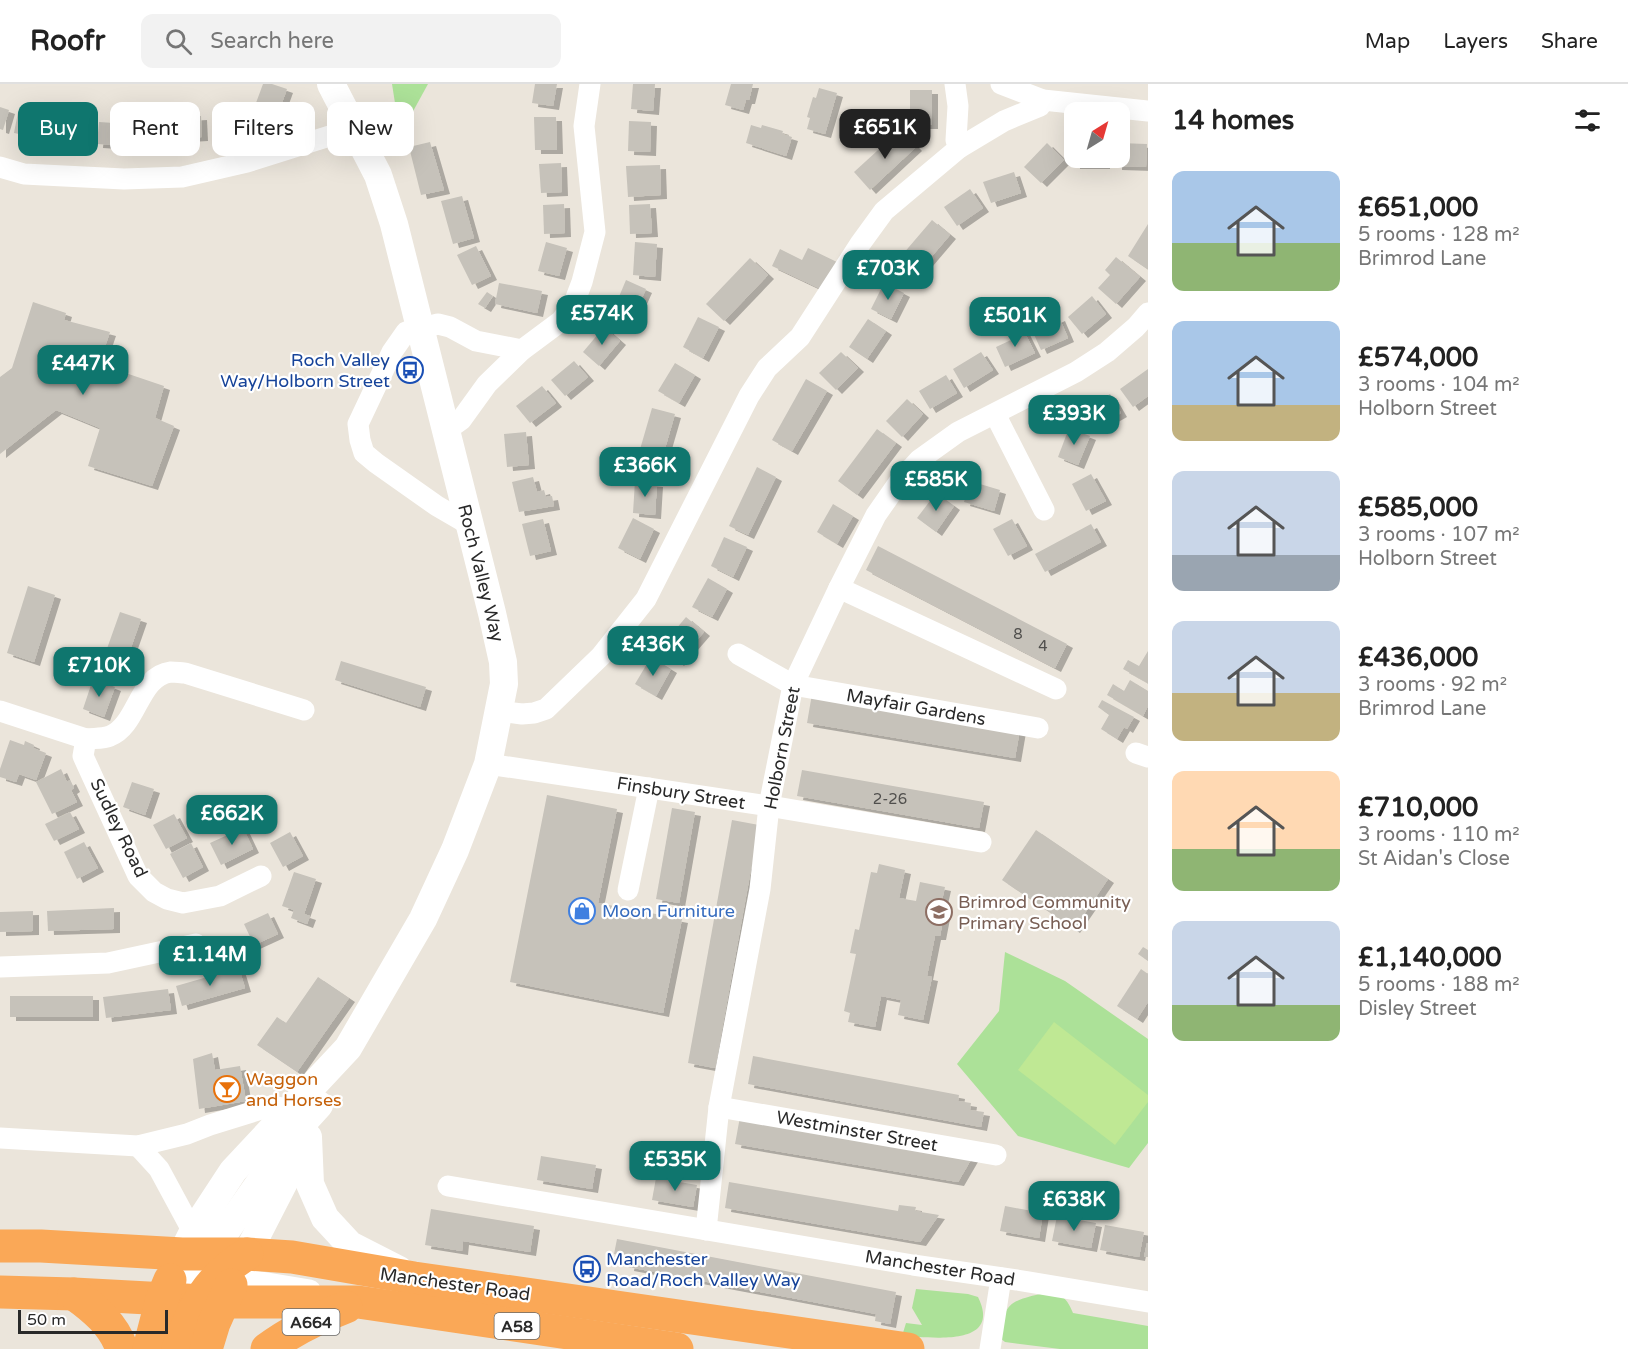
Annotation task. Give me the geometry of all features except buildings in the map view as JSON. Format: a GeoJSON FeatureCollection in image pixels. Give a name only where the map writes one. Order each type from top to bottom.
{"type":"FeatureCollection","features":[{"type":"Feature","properties":{"kind":"highway","name":"Manchester Road"},"geometry":{"type":"LineString","coordinates":[[0,1246],[41,1246],[204,1283],[358,1302],[677,1349]]}},
{"type":"Feature","properties":{"kind":"highway","name":"Manchester Road"},"geometry":{"type":"LineString","coordinates":[[0,1292],[74,1294],[204,1283],[292,1257],[414,1278],[908,1349]]}},
{"type":"Feature","properties":{"kind":"highway"},"geometry":{"type":"LineString","coordinates":[[0,1266],[204,1283]]}},
{"type":"Feature","properties":{"kind":"highway"},"geometry":{"type":"LineString","coordinates":[[149,1349],[204,1283]]}},
{"type":"Feature","properties":{"kind":"highway"},"geometry":{"type":"LineString","coordinates":[[178,1349],[204,1283]]}},
{"type":"Feature","properties":{"kind":"highway"},"geometry":{"type":"LineString","coordinates":[[74,1294],[99,1312],[117,1337],[122,1349]]}},
{"type":"Feature","properties":{"kind":"highway","name":"A664"},"geometry":{"type":"LineString","coordinates":[[267,1349],[320,1317],[358,1302]]}},
{"type":"Feature","properties":{"kind":"main road","name":"Roch Valley Way"},"geometry":{"type":"LineString","coordinates":[[331,84],[341,102]]}},
{"type":"Feature","properties":{"kind":"main road","name":"Roch Valley Way"},"geometry":{"type":"LineString","coordinates":[[348,1048],[423,919],[455,850],[488,765],[504,684],[503,662],[421,328],[394,224],[378,175],[369,156]]}},
{"type":"Feature","properties":{"kind":"main road"},"geometry":{"type":"LineString","coordinates":[[204,1283],[232,1171],[304,1122],[332,1090],[344,1070],[348,1048]]}},
{"type":"Feature","properties":{"kind":"main road"},"geometry":{"type":"LineString","coordinates":[[204,1283],[348,1048]]}},
{"type":"Feature","properties":{"kind":"main road"},"geometry":{"type":"LineString","coordinates":[[304,1122],[310,1184],[326,1218],[350,1245],[414,1278]]}},
{"type":"Feature","properties":{"kind":"street"},"geometry":{"type":"LineString","coordinates":[[447,430],[461,420],[487,384],[522,350],[561,321],[573,303],[582,282],[595,232],[584,126],[590,84]]}},
{"type":"Feature","properties":{"kind":"street"},"geometry":{"type":"LineString","coordinates":[[955,84],[958,106],[956,140],[959,148]]}},
{"type":"Feature","properties":{"kind":"street"},"geometry":{"type":"LineString","coordinates":[[1001,84],[1043,100],[1148,111]]}},
{"type":"Feature","properties":{"kind":"street"},"geometry":{"type":"LineString","coordinates":[[498,711],[522,714],[546,709],[601,656],[646,599],[749,396],[767,368],[800,337],[884,211],[959,148],[1004,121],[1040,106],[1043,100]]}},
{"type":"Feature","properties":{"kind":"street"},"geometry":{"type":"LineString","coordinates":[[0,167],[24,174],[124,179],[182,177],[247,162],[327,137]]}},
{"type":"Feature","properties":{"kind":"street","name":"Holborn Street"},"geometry":{"type":"LineString","coordinates":[[706,1230],[719,1107],[760,889],[769,806],[793,685],[839,588],[876,515],[898,482],[919,460],[938,444],[958,432],[1076,372],[1107,352],[1136,327],[1148,313]]}},
{"type":"Feature","properties":{"kind":"street"},"geometry":{"type":"LineString","coordinates":[[468,524],[437,506],[364,453],[358,424],[392,352],[406,332],[438,324],[450,327],[476,341],[522,350]]}},
{"type":"Feature","properties":{"kind":"street"},"geometry":{"type":"LineString","coordinates":[[995,414],[1044,510]]}},
{"type":"Feature","properties":{"kind":"street"},"geometry":{"type":"LineString","coordinates":[[839,588],[1056,689]]}},
{"type":"Feature","properties":{"kind":"street","name":"Mayfair Gardens"},"geometry":{"type":"LineString","coordinates":[[738,654],[793,685],[1038,728]]}},
{"type":"Feature","properties":{"kind":"street"},"geometry":{"type":"LineString","coordinates":[[0,711],[86,739],[110,736],[128,720],[149,686],[160,676],[171,672],[186,674],[304,710]]}},
{"type":"Feature","properties":{"kind":"street","name":"Sudley Road"},"geometry":{"type":"LineString","coordinates":[[86,739],[83,756],[138,876],[154,892],[167,899],[183,903],[220,896],[261,876]]}},
{"type":"Feature","properties":{"kind":"street","name":"Finsbury Street"},"geometry":{"type":"LineString","coordinates":[[488,765],[769,806],[981,842]]}},
{"type":"Feature","properties":{"kind":"street"},"geometry":{"type":"LineString","coordinates":[[628,890],[649,788]]}},
{"type":"Feature","properties":{"kind":"street"},"geometry":{"type":"LineString","coordinates":[[0,967],[108,963],[196,944]]}},
{"type":"Feature","properties":{"kind":"street"},"geometry":{"type":"LineString","coordinates":[[0,1138],[138,1146],[187,1134],[271,1106],[304,1122]]}},
{"type":"Feature","properties":{"kind":"street","name":"Westminster Street"},"geometry":{"type":"LineString","coordinates":[[719,1107],[996,1155]]}},
{"type":"Feature","properties":{"kind":"street"},"geometry":{"type":"LineString","coordinates":[[138,1146],[159,1169],[204,1283]]}},
{"type":"Feature","properties":{"kind":"street","name":"Manchester Road"},"geometry":{"type":"LineString","coordinates":[[448,1186],[1148,1302]]}},
{"type":"Feature","properties":{"kind":"street"},"geometry":{"type":"LineString","coordinates":[[990,1349],[1001,1278]]}},
{"type":"Feature","properties":{"kind":"green space"},"geometry":{"type":"Polygon","coordinates":[[[392,84],[428,84],[414,110],[414,102],[395,102],[392,84]]]}},
{"type":"Feature","properties":{"kind":"green space"},"geometry":{"type":"Polygon","coordinates":[[[1005,952],[1065,981],[1148,1039],[1148,1143],[1129,1168],[1018,1136],[957,1064],[999,1011],[1005,952]]]}},
{"type":"Feature","properties":{"kind":"green space"},"geometry":{"type":"Polygon","coordinates":[[[1054,1022],[1148,1095],[1148,1102],[1115,1145],[1018,1070],[1054,1022]]]}},
{"type":"Feature","properties":{"kind":"green space"},"geometry":{"type":"Polygon","coordinates":[[[916,1289],[978,1297],[983,1313],[981,1325],[972,1332],[960,1336],[929,1338],[902,1336],[906,1323],[922,1325],[912,1308],[916,1289]]]}},
{"type":"Feature","properties":{"kind":"green space"},"geometry":{"type":"Polygon","coordinates":[[[1040,1294],[1061,1296],[1073,1313],[1148,1326],[1148,1349],[1060,1349],[1005,1342],[1000,1338],[1009,1307],[1020,1300],[1040,1294]]]}},
{"type":"Feature","properties":{"kind":"place","name":"Roch Valley Way/Holborn Street"},"geometry":{"type":"Point","coordinates":[410,370]}},
{"type":"Feature","properties":{"kind":"place","name":"Moon Furniture"},"geometry":{"type":"Point","coordinates":[582,911]}},
{"type":"Feature","properties":{"kind":"place","name":"Brimrod Community Primary School"},"geometry":{"type":"Point","coordinates":[939,912]}},
{"type":"Feature","properties":{"kind":"place","name":"Waggon and Horses"},"geometry":{"type":"Point","coordinates":[227,1089]}},
{"type":"Feature","properties":{"kind":"place","name":"Manchester Road/Roch Valley Way"},"geometry":{"type":"Point","coordinates":[587,1269]}}]}
